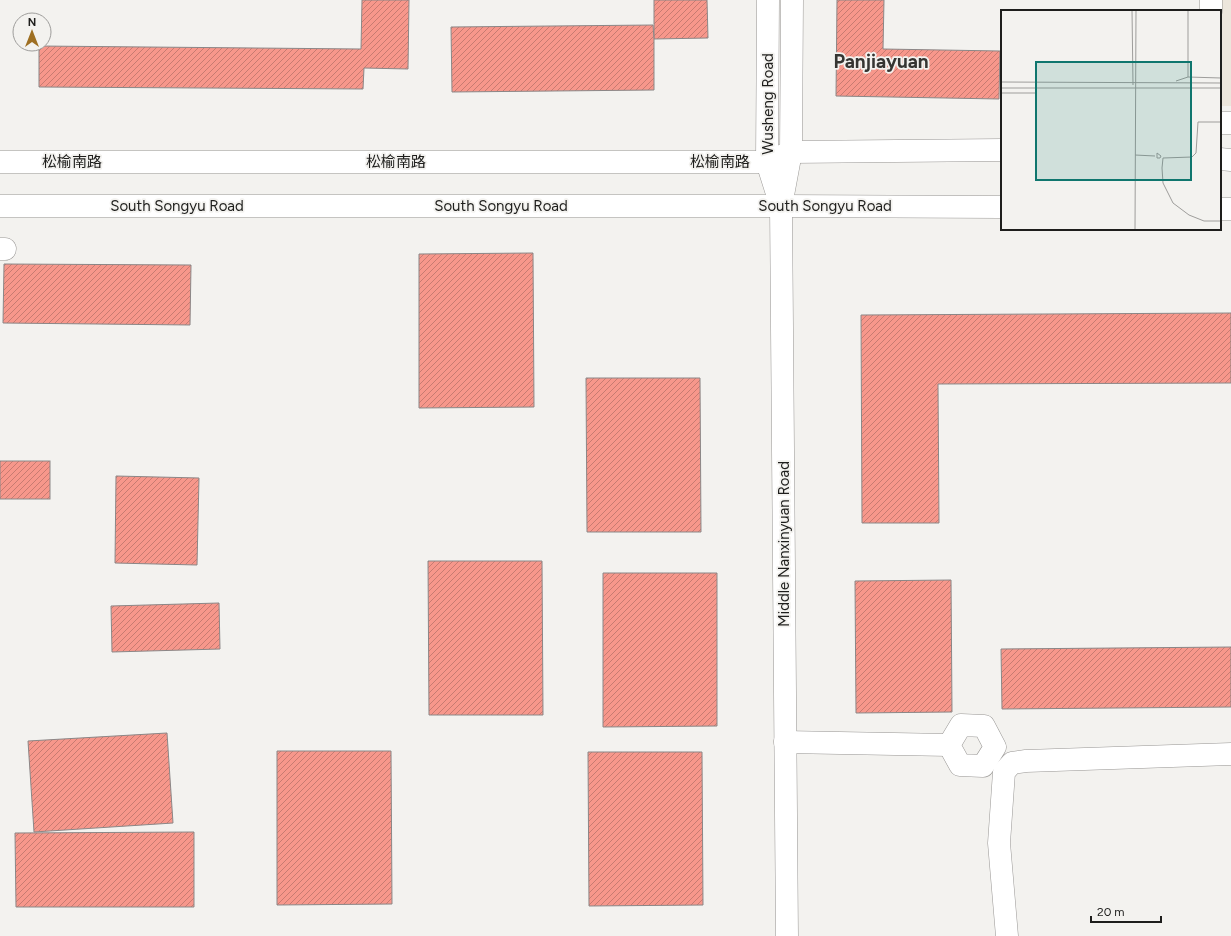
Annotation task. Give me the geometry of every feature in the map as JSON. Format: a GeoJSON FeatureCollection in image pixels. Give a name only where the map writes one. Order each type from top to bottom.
{"type":"FeatureCollection","features":[{"type":"Feature","properties":{"kind":"main road","name":"Wusheng Road"},"geometry":{"type":"LineString","coordinates":[[768,0],[767,162],[781,206]]}},
{"type":"Feature","properties":{"kind":"main road","name":"Wusheng Road"},"geometry":{"type":"LineString","coordinates":[[791,152],[792,0]]}},
{"type":"Feature","properties":{"kind":"main road"},"geometry":{"type":"LineString","coordinates":[[1210,0],[1211,10]]}},
{"type":"Feature","properties":{"kind":"main road"},"geometry":{"type":"LineString","coordinates":[[791,152],[1001,150]]}},
{"type":"Feature","properties":{"kind":"main road","name":"松榆南路"},"geometry":{"type":"LineString","coordinates":[[0,162],[767,162],[791,152]]}},
{"type":"Feature","properties":{"kind":"main road","name":"Middle Nanxinyuan Road"},"geometry":{"type":"LineString","coordinates":[[786,936],[781,206],[791,152]]}},
{"type":"Feature","properties":{"kind":"main road"},"geometry":{"type":"LineString","coordinates":[[1221,159],[1231,160]]}},
{"type":"Feature","properties":{"kind":"main road","name":"South Songyu Road"},"geometry":{"type":"LineString","coordinates":[[0,206],[1001,207]]}},
{"type":"Feature","properties":{"kind":"main road"},"geometry":{"type":"LineString","coordinates":[[961,726],[984,726],[996,747],[983,766],[960,765],[949,745],[961,726]]}},
{"type":"Feature","properties":{"kind":"main road"},"geometry":{"type":"LineString","coordinates":[[785,742],[949,745]]}},
{"type":"Feature","properties":{"kind":"main road"},"geometry":{"type":"LineString","coordinates":[[991,754],[1012,763],[1026,761],[1231,754]]}},
{"type":"Feature","properties":{"kind":"main road"},"geometry":{"type":"LineString","coordinates":[[1007,936],[999,843],[1004,772],[1012,763]]}},
{"type":"Feature","properties":{"kind":"shaded area"},"geometry":{"type":"Polygon","coordinates":[[[1221,0],[1231,0],[1231,106],[1221,106],[1221,0]]]}},
{"type":"Feature","properties":{"kind":"building"},"geometry":{"type":"Polygon","coordinates":[[[362,0],[409,0],[408,69],[364,68],[363,89],[39,87],[39,52],[52,52],[52,46],[361,49],[362,0]]]}},
{"type":"Feature","properties":{"kind":"building"},"geometry":{"type":"Polygon","coordinates":[[[654,0],[707,0],[708,38],[654,39],[654,0]]]}},
{"type":"Feature","properties":{"kind":"building"},"geometry":{"type":"Polygon","coordinates":[[[837,0],[884,0],[883,49],[1000,51],[999,99],[836,96],[837,0]]]}},
{"type":"Feature","properties":{"kind":"building"},"geometry":{"type":"Polygon","coordinates":[[[653,25],[654,90],[452,92],[451,27],[653,25]]]}},
{"type":"Feature","properties":{"kind":"building"},"geometry":{"type":"Polygon","coordinates":[[[533,253],[534,407],[419,408],[419,254],[533,253]]]}},
{"type":"Feature","properties":{"kind":"building"},"geometry":{"type":"Polygon","coordinates":[[[4,264],[191,265],[190,325],[3,323],[4,264]]]}},
{"type":"Feature","properties":{"kind":"building"},"geometry":{"type":"Polygon","coordinates":[[[1231,313],[1231,383],[938,384],[939,523],[862,523],[861,315],[1231,313]]]}},
{"type":"Feature","properties":{"kind":"building"},"geometry":{"type":"Polygon","coordinates":[[[586,378],[700,378],[701,532],[587,532],[586,378]]]}},
{"type":"Feature","properties":{"kind":"building"},"geometry":{"type":"Polygon","coordinates":[[[0,461],[50,461],[50,499],[0,499],[0,461]]]}},
{"type":"Feature","properties":{"kind":"building"},"geometry":{"type":"Polygon","coordinates":[[[116,476],[199,478],[197,565],[115,563],[116,476]]]}},
{"type":"Feature","properties":{"kind":"building"},"geometry":{"type":"Polygon","coordinates":[[[428,561],[542,561],[543,715],[429,715],[428,561]]]}},
{"type":"Feature","properties":{"kind":"building"},"geometry":{"type":"Polygon","coordinates":[[[603,573],[717,573],[717,726],[603,727],[603,573]]]}},
{"type":"Feature","properties":{"kind":"building"},"geometry":{"type":"Polygon","coordinates":[[[951,580],[952,712],[856,713],[855,581],[951,580]]]}},
{"type":"Feature","properties":{"kind":"building"},"geometry":{"type":"Polygon","coordinates":[[[219,603],[220,649],[112,652],[111,606],[219,603]]]}},
{"type":"Feature","properties":{"kind":"building"},"geometry":{"type":"Polygon","coordinates":[[[1231,647],[1231,707],[1002,709],[1001,649],[1231,647]]]}},
{"type":"Feature","properties":{"kind":"building"},"geometry":{"type":"Polygon","coordinates":[[[167,733],[173,823],[34,832],[28,741],[167,733]]]}},
{"type":"Feature","properties":{"kind":"building"},"geometry":{"type":"Polygon","coordinates":[[[277,751],[391,751],[392,904],[277,905],[277,751]]]}},
{"type":"Feature","properties":{"kind":"building"},"geometry":{"type":"Polygon","coordinates":[[[588,752],[702,752],[703,905],[589,906],[588,752]]]}},
{"type":"Feature","properties":{"kind":"building"},"geometry":{"type":"Polygon","coordinates":[[[194,832],[194,907],[16,907],[15,833],[194,832]]]}},
{"type":"Feature","properties":{"kind":"district","name":"Panjiayuan"},"geometry":{"type":"Point","coordinates":[881,61]}}]}
